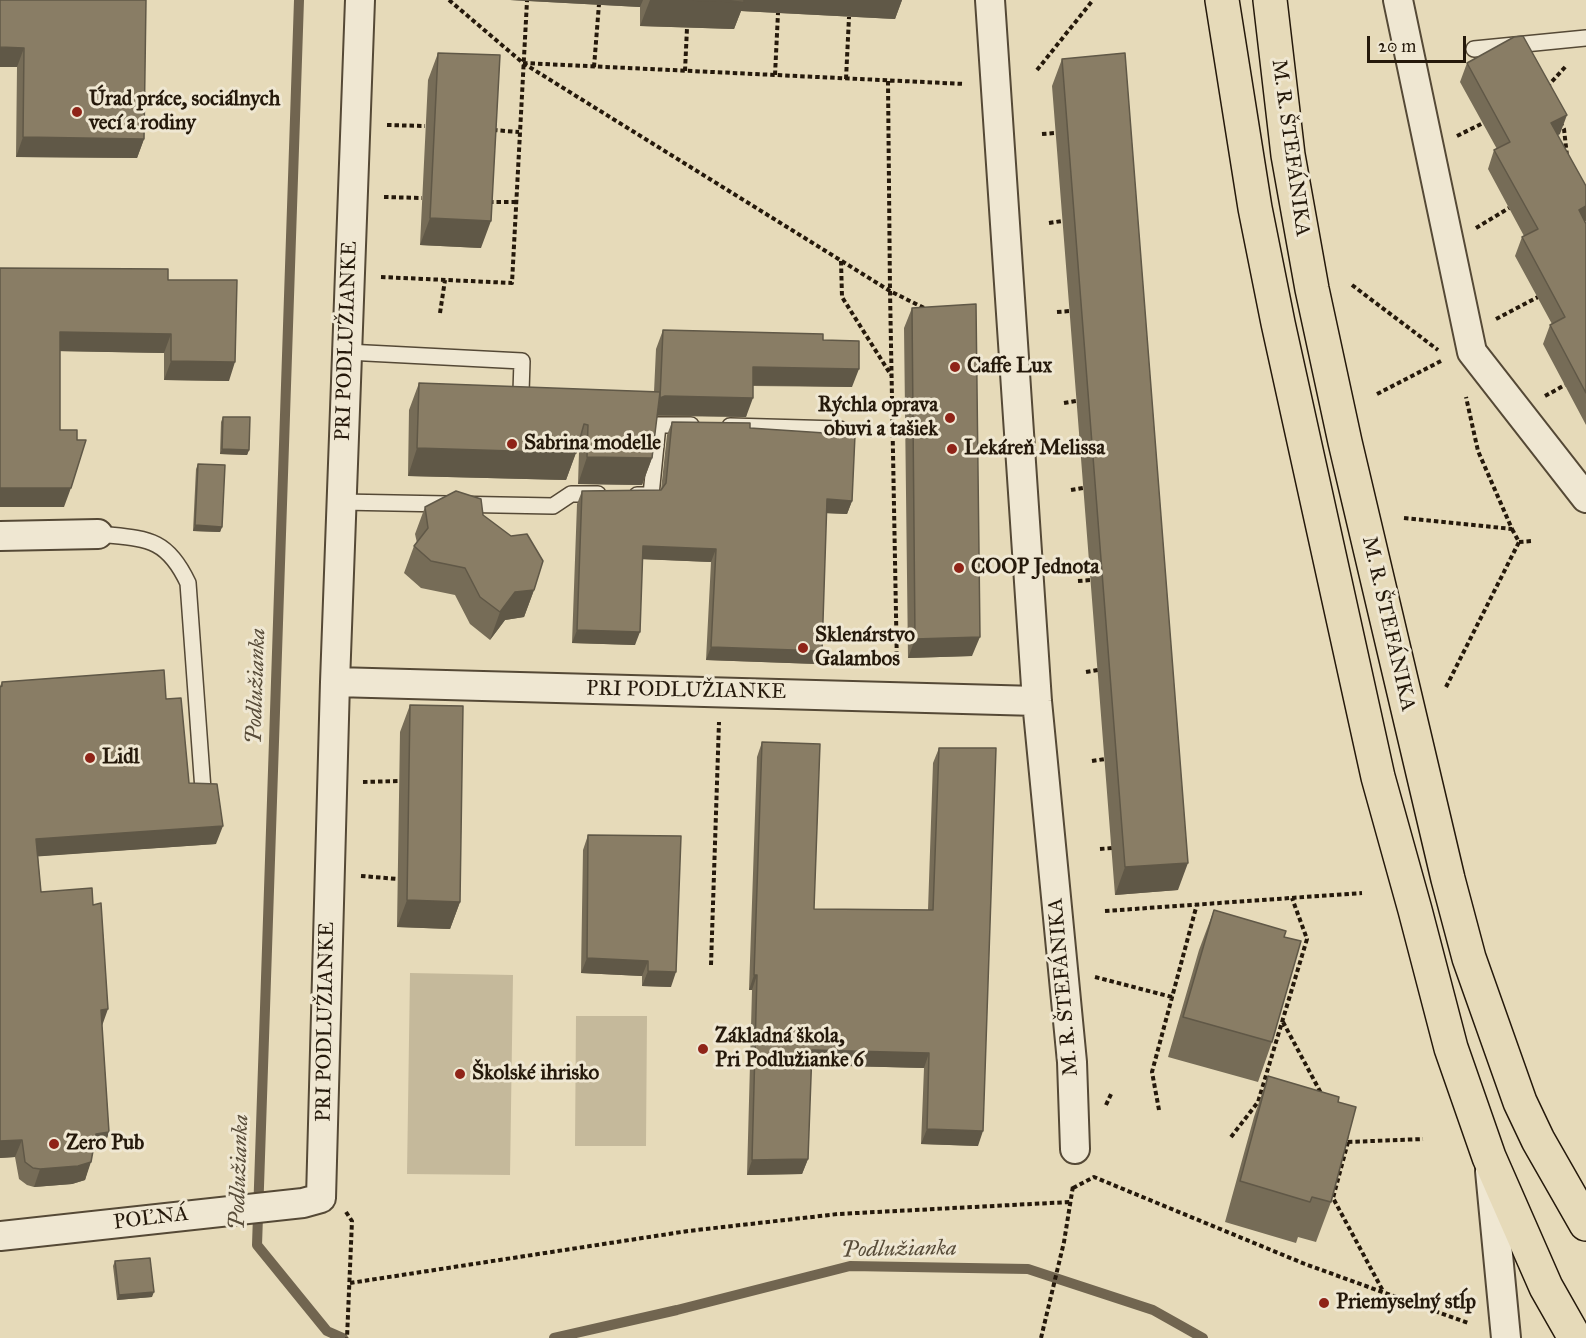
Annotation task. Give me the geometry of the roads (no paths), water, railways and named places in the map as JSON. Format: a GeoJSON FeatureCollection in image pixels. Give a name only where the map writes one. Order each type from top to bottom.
{"type":"FeatureCollection","features":[{"type":"Feature","properties":{"kind":"main road","name":"M. R. ŠTEFÁNIKA"},"geometry":{"type":"LineString","coordinates":[[1222,0],[1255,208],[1278,323],[1378,777],[1450,1048],[1489,1157],[1546,1287],[1575,1338]]}},
{"type":"Feature","properties":{"kind":"main road","name":"M. R. ŠTEFÁNIKA"},"geometry":{"type":"LineString","coordinates":[[1270,0],[1288,155],[1312,290],[1345,442],[1448,879],[1469,958],[1520,1102],[1538,1140],[1586,1224]]}},
{"type":"Feature","properties":{"kind":"street","name":"PRI PODLUŽIANKE"},"geometry":{"type":"LineString","coordinates":[[303,1203],[321,1198],[334,682],[360,0]]}},
{"type":"Feature","properties":{"kind":"street","name":"M. R. ŠTEFÁNIKA"},"geometry":{"type":"LineString","coordinates":[[990,0],[1037,701],[1072,1062],[1075,1149]]}},
{"type":"Feature","properties":{"kind":"street"},"geometry":{"type":"LineString","coordinates":[[1398,0],[1473,352],[1586,498]]}},
{"type":"Feature","properties":{"kind":"street"},"geometry":{"type":"LineString","coordinates":[[0,536],[98,534]]}},
{"type":"Feature","properties":{"kind":"street","name":"PRI PODLUŽIANKE"},"geometry":{"type":"LineString","coordinates":[[334,682],[1037,701]]}},
{"type":"Feature","properties":{"kind":"street","name":"M. R. ŠTEFÁNIKA"},"geometry":{"type":"LineString","coordinates":[[1489,1157],[1506,1338]]}},
{"type":"Feature","properties":{"kind":"street","name":"POĽNÁ"},"geometry":{"type":"LineString","coordinates":[[0,1236],[303,1203]]}},
{"type":"Feature","properties":{"kind":"lane"},"geometry":{"type":"LineString","coordinates":[[1474,49],[1586,38]]}},
{"type":"Feature","properties":{"kind":"lane"},"geometry":{"type":"LineString","coordinates":[[347,352],[522,361],[521,392]]}},
{"type":"Feature","properties":{"kind":"lane"},"geometry":{"type":"LineString","coordinates":[[341,502],[553,506],[571,494],[651,495],[658,424],[840,429]]}},
{"type":"Feature","properties":{"kind":"lane"},"geometry":{"type":"LineString","coordinates":[[98,534],[143,539],[165,548],[179,563],[188,583],[202,790]]}},
{"type":"Feature","properties":{"kind":"waterway","name":"Podlužianka"},"geometry":{"type":"LineString","coordinates":[[299,0],[257,1245],[327,1331],[343,1338]]}},
{"type":"Feature","properties":{"kind":"waterway","name":"Podlužianka"},"geometry":{"type":"LineString","coordinates":[[554,1338],[677,1310],[850,1266],[1028,1269],[1153,1310],[1203,1338]]}},
{"type":"Feature","properties":{"kind":"place","name":"Úrad práce, sociálnych vecí a rodiny"},"geometry":{"type":"Point","coordinates":[77,112]}},
{"type":"Feature","properties":{"kind":"place","name":"Caffe Lux"},"geometry":{"type":"Point","coordinates":[955,367]}},
{"type":"Feature","properties":{"kind":"place","name":"Rýchla oprava obuvi a tašiek"},"geometry":{"type":"Point","coordinates":[950,418]}},
{"type":"Feature","properties":{"kind":"place","name":"Sabrina modelle"},"geometry":{"type":"Point","coordinates":[512,444]}},
{"type":"Feature","properties":{"kind":"place","name":"Lekáreň Melissa"},"geometry":{"type":"Point","coordinates":[952,449]}},
{"type":"Feature","properties":{"kind":"place","name":"COOP Jednota"},"geometry":{"type":"Point","coordinates":[959,568]}},
{"type":"Feature","properties":{"kind":"place","name":"Sklenárstvo Galambos"},"geometry":{"type":"Point","coordinates":[803,648]}},
{"type":"Feature","properties":{"kind":"place","name":"Lidl"},"geometry":{"type":"Point","coordinates":[90,758]}},
{"type":"Feature","properties":{"kind":"place","name":"Základná škola, Pri Podlužianke 6"},"geometry":{"type":"Point","coordinates":[703,1049]}},
{"type":"Feature","properties":{"kind":"place","name":"Školské ihrisko"},"geometry":{"type":"Point","coordinates":[460,1074]}},
{"type":"Feature","properties":{"kind":"place","name":"Zero Pub"},"geometry":{"type":"Point","coordinates":[54,1144]}},
{"type":"Feature","properties":{"kind":"place","name":"Priemyselný stĺp"},"geometry":{"type":"Point","coordinates":[1324,1303]}}]}
